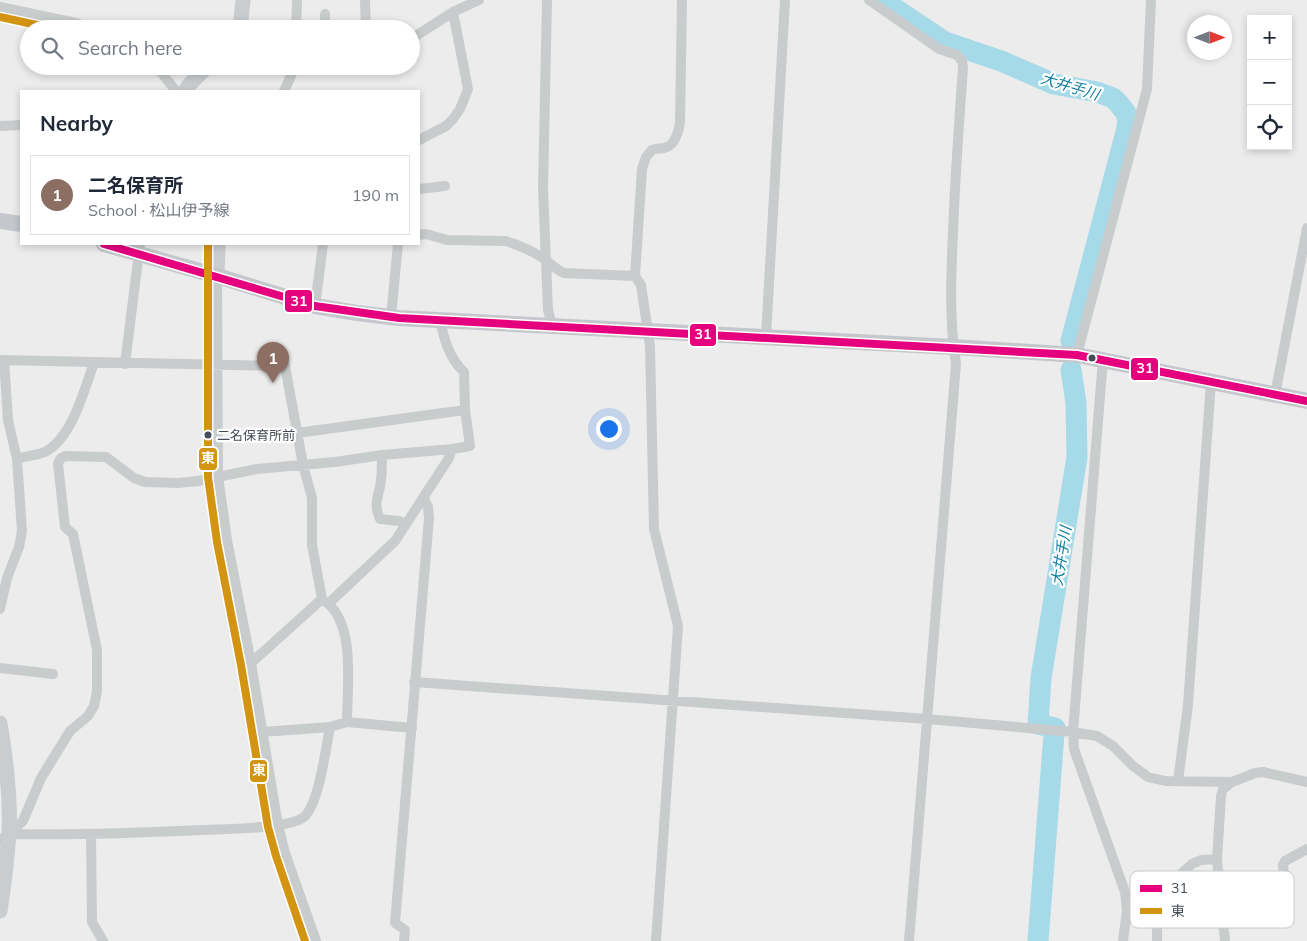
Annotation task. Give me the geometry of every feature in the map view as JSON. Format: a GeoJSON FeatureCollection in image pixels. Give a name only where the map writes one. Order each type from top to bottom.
{"type":"FeatureCollection","features":[{"type":"Feature","properties":{"kind":"main road"},"geometry":{"type":"LineString","coordinates":[[241,20],[243,0]]}},
{"type":"Feature","properties":{"kind":"main road"},"geometry":{"type":"LineString","coordinates":[[186,90],[199,75]]}},
{"type":"Feature","properties":{"kind":"main road"},"geometry":{"type":"LineString","coordinates":[[0,221],[20,224]]}},
{"type":"Feature","properties":{"kind":"main road"},"geometry":{"type":"LineString","coordinates":[[113,245],[139,248],[217,276],[315,306],[357,313],[440,320],[1077,355],[1307,401]]}},
{"type":"Feature","properties":{"kind":"main road"},"geometry":{"type":"LineString","coordinates":[[217,276],[218,245]]}},
{"type":"Feature","properties":{"kind":"main road"},"geometry":{"type":"LineString","coordinates":[[0,723],[7,770],[0,911]]}},
{"type":"Feature","properties":{"kind":"street"},"geometry":{"type":"LineString","coordinates":[[365,0],[366,20]]}},
{"type":"Feature","properties":{"kind":"street"},"geometry":{"type":"LineString","coordinates":[[420,33],[453,12],[479,0]]}},
{"type":"Feature","properties":{"kind":"street"},"geometry":{"type":"LineString","coordinates":[[547,0],[543,189],[548,310],[552,326]]}},
{"type":"Feature","properties":{"kind":"street"},"geometry":{"type":"LineString","coordinates":[[656,941],[678,626],[654,529],[650,346],[640,285],[635,276],[642,169],[646,157],[652,150],[672,144],[679,130],[682,0]]}},
{"type":"Feature","properties":{"kind":"street"},"geometry":{"type":"LineString","coordinates":[[766,337],[786,0]]}},
{"type":"Feature","properties":{"kind":"street"},"geometry":{"type":"LineString","coordinates":[[869,0],[939,49],[957,55],[962,61],[963,68],[951,266],[952,334],[956,364],[909,941]]}},
{"type":"Feature","properties":{"kind":"street"},"geometry":{"type":"LineString","coordinates":[[1077,355],[1147,89],[1151,0]]}},
{"type":"Feature","properties":{"kind":"street"},"geometry":{"type":"LineString","coordinates":[[296,20],[297,2]]}},
{"type":"Feature","properties":{"kind":"street"},"geometry":{"type":"LineString","coordinates":[[0,7],[62,20]]}},
{"type":"Feature","properties":{"kind":"street"},"geometry":{"type":"LineString","coordinates":[[420,139],[446,126],[453,119],[460,109],[468,89],[453,12]]}},
{"type":"Feature","properties":{"kind":"street"},"geometry":{"type":"LineString","coordinates":[[325,14],[325,20]]}},
{"type":"Feature","properties":{"kind":"street"},"geometry":{"type":"LineString","coordinates":[[163,75],[175,90]]}},
{"type":"Feature","properties":{"kind":"street"},"geometry":{"type":"LineString","coordinates":[[284,90],[291,75]]}},
{"type":"Feature","properties":{"kind":"street"},"geometry":{"type":"LineString","coordinates":[[0,126],[20,125]]}},
{"type":"Feature","properties":{"kind":"street"},"geometry":{"type":"LineString","coordinates":[[420,189],[445,186]]}},
{"type":"Feature","properties":{"kind":"street"},"geometry":{"type":"LineString","coordinates":[[1275,395],[1307,228]]}},
{"type":"Feature","properties":{"kind":"street"},"geometry":{"type":"LineString","coordinates":[[420,235],[426,234],[448,240],[513,243],[546,260],[555,269],[564,273],[635,276]]}},
{"type":"Feature","properties":{"kind":"street"},"geometry":{"type":"LineString","coordinates":[[315,306],[323,245]]}},
{"type":"Feature","properties":{"kind":"street"},"geometry":{"type":"LineString","coordinates":[[391,317],[398,245]]}},
{"type":"Feature","properties":{"kind":"street"},"geometry":{"type":"LineString","coordinates":[[125,364],[139,248]]}},
{"type":"Feature","properties":{"kind":"street"},"geometry":{"type":"LineString","coordinates":[[217,276],[218,476],[227,540],[251,664],[278,825],[316,941]]}},
{"type":"Feature","properties":{"kind":"street"},"geometry":{"type":"LineString","coordinates":[[4,837],[23,821],[41,778],[70,731],[88,716],[94,706],[97,691],[97,650],[73,534],[65,527],[58,464],[60,459],[64,456],[106,457],[134,478],[145,482],[191,482],[258,469],[335,462],[382,455],[452,450],[470,446],[465,410],[464,372],[458,366],[444,340],[440,320]]}},
{"type":"Feature","properties":{"kind":"street"},"geometry":{"type":"LineString","coordinates":[[1103,359],[1073,732],[1074,749],[1125,892],[1127,910],[1123,941]]}},
{"type":"Feature","properties":{"kind":"street"},"geometry":{"type":"LineString","coordinates":[[0,609],[7,578],[22,531],[17,458],[8,420],[2,360],[285,366],[303,465],[312,498],[312,545],[325,601],[336,612],[345,633],[347,722]]}},
{"type":"Feature","properties":{"kind":"street"},"geometry":{"type":"LineString","coordinates":[[17,458],[46,451],[57,443],[69,426],[94,363]]}},
{"type":"Feature","properties":{"kind":"street"},"geometry":{"type":"LineString","coordinates":[[1178,782],[1188,705],[1210,381]]}},
{"type":"Feature","properties":{"kind":"street"},"geometry":{"type":"LineString","coordinates":[[298,433],[465,410]]}},
{"type":"Feature","properties":{"kind":"street"},"geometry":{"type":"LineString","coordinates":[[251,664],[395,541],[424,498],[452,450]]}},
{"type":"Feature","properties":{"kind":"street"},"geometry":{"type":"LineString","coordinates":[[46,451],[60,459]]}},
{"type":"Feature","properties":{"kind":"street"},"geometry":{"type":"LineString","coordinates":[[382,455],[381,481],[375,504],[376,511],[380,519],[399,521],[406,524]]}},
{"type":"Feature","properties":{"kind":"street"},"geometry":{"type":"LineString","coordinates":[[404,941],[406,930],[396,923],[414,682],[429,518],[428,507],[424,498]]}},
{"type":"Feature","properties":{"kind":"street"},"geometry":{"type":"LineString","coordinates":[[0,668],[53,674]]}},
{"type":"Feature","properties":{"kind":"street"},"geometry":{"type":"LineString","coordinates":[[414,682],[927,719],[1073,732],[1097,736],[1113,746],[1133,766],[1148,777],[1178,782],[1232,782]]}},
{"type":"Feature","properties":{"kind":"street"},"geometry":{"type":"LineString","coordinates":[[262,732],[330,727],[347,722],[412,728]]}},
{"type":"Feature","properties":{"kind":"street"},"geometry":{"type":"LineString","coordinates":[[4,837],[265,828],[295,821],[304,817],[314,800],[321,777],[330,727]]}},
{"type":"Feature","properties":{"kind":"street"},"geometry":{"type":"LineString","coordinates":[[1218,871],[1217,859],[1223,789],[1232,782],[1255,773],[1263,772],[1307,782]]}},
{"type":"Feature","properties":{"kind":"street"},"geometry":{"type":"LineString","coordinates":[[91,835],[92,922],[104,941]]}},
{"type":"Feature","properties":{"kind":"street"},"geometry":{"type":"LineString","coordinates":[[1284,871],[1284,860],[1307,849]]}},
{"type":"Feature","properties":{"kind":"street"},"geometry":{"type":"LineString","coordinates":[[1184,871],[1192,864],[1202,860],[1217,859]]}},
{"type":"Feature","properties":{"kind":"street"},"geometry":{"type":"LineString","coordinates":[[1157,928],[1157,941]]}},
{"type":"Feature","properties":{"kind":"street"},"geometry":{"type":"LineString","coordinates":[[1224,928],[1225,941]]}},
{"type":"Feature","properties":{"kind":"waterway","name":"大井手川"},"geometry":{"type":"LineString","coordinates":[[882,0],[945,42],[1001,61],[1054,84],[1097,92],[1113,98],[1126,113],[1128,121],[1126,132],[1071,341]]}},
{"type":"Feature","properties":{"kind":"waterway","name":"大井手川"},"geometry":{"type":"LineString","coordinates":[[1055,728],[1038,724],[1041,678],[1077,457],[1076,403],[1071,370]]}},
{"type":"Feature","properties":{"kind":"waterway","name":"大井手川"},"geometry":{"type":"LineString","coordinates":[[1038,941],[1054,734]]}},
{"type":"Feature","properties":{"kind":"transit line","name":"東"},"geometry":{"type":"LineString","coordinates":[[0,17],[20,21]]}},
{"type":"Feature","properties":{"kind":"transit line","name":"31"},"geometry":{"type":"LineString","coordinates":[[107,245],[315,306],[399,318],[1077,355],[1307,401]]}},
{"type":"Feature","properties":{"kind":"transit line","name":"東"},"geometry":{"type":"LineString","coordinates":[[208,245],[208,477],[217,542],[241,665],[268,827],[305,941]]}},
{"type":"Feature","properties":{"kind":"place","name":"二名保育所"},"geometry":{"type":"Point","coordinates":[273,383]}},
{"type":"Feature","properties":{"kind":"place","name":"二名保育所前"},"geometry":{"type":"Point","coordinates":[208,435]}}]}
